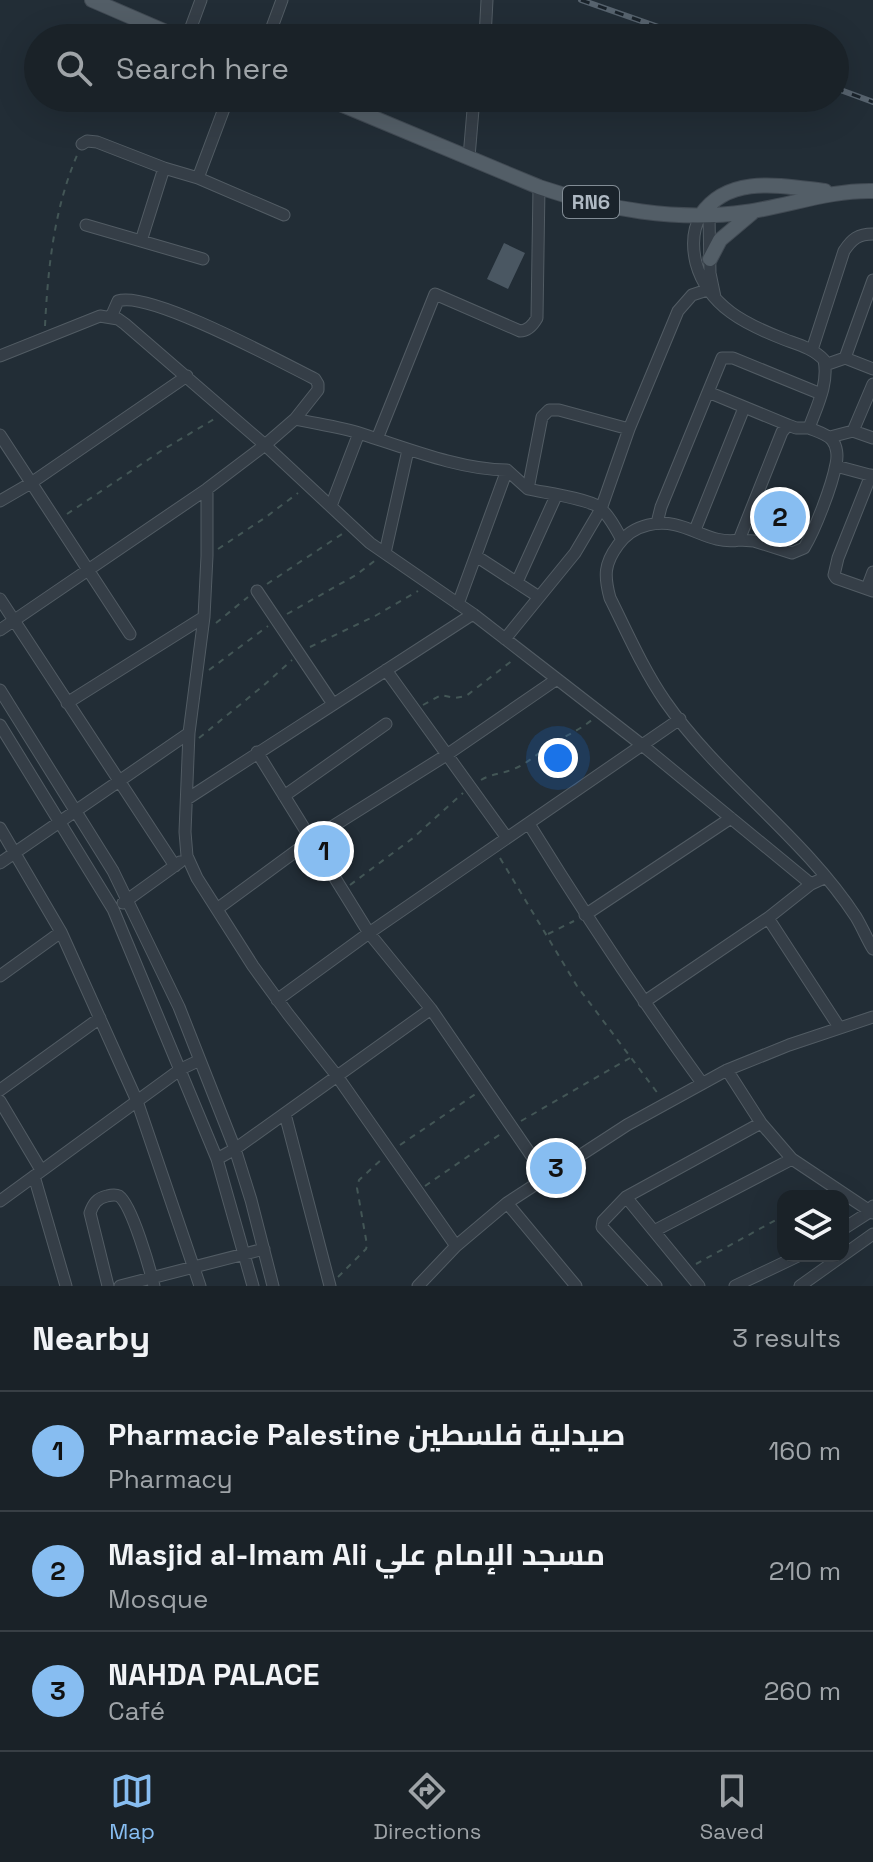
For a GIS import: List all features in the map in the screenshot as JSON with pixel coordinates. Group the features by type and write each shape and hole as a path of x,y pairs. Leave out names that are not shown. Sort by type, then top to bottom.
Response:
{"main road":[{"path":"99,1 149,24"},
{"name":"RN6","path":"360,112 539,187 607,205 705,215 756,210 838,193 873,191"},
{"path":"705,215 715,198 728,191 752,186 838,193"},
{"path":"710,259 723,236 756,210"}],"street":[{"path":"192,24 201,0"},
{"path":"273,24 282,0"},
{"path":"486,24 487,0"},
{"path":"198,178 223,112"},
{"path":"469,157 473,112"},
{"path":"82,144 97,142 198,178 284,215"},
{"path":"141,241 164,168"},
{"path":"377,439 435,294 520,331 535,322 539,187"},
{"path":"705,215 711,294"},
{"path":"705,215 695,227 694,247 698,270 711,294 735,316 812,350 824,360 826,374 809,428"},
{"path":"86,225 203,259"},
{"path":"812,350 844,251 857,236 873,234"},
{"path":"845,358 873,280"},
{"path":"505,639 575,553 601,509 629,429 678,311 692,295 711,294"},
{"path":"0,630 207,489 295,419 318,390 315,379 229,336 138,301 118,301 111,317"},
{"path":"0,356 100,316 111,317 125,324 265,445 370,543 523,652 811,884"},
{"path":"657,523 720,362 726,357 821,394"},
{"path":"825,365 845,358 873,369"},
{"path":"0,501 187,376"},
{"path":"853,431 873,384"},
{"path":"708,392 796,428 809,428 830,437 837,455 836,466 816,524 804,548 792,553 754,541 725,541 669,522 633,530 611,555 605,574 610,598 664,700 726,773 826,877 856,917 873,949"},
{"path":"695,530 744,408"},
{"path":"528,489 542,417 549,410 629,429"},
{"path":"295,419 359,433 408,450 491,470 507,470 528,489 582,501 601,509 622,540"},
{"path":"739,540 778,440 788,425"},
{"path":"830,437 853,431 873,438"},
{"path":"331,506 359,433"},
{"path":"0,435 130,634"},
{"path":"385,553 408,450"},
{"path":"836,466 872,476 834,575 870,590 873,572"},
{"path":"458,604 507,470"},
{"path":"207,489 204,617 189,733 187,856 197,878 277,1000 337,1076 456,1246"},
{"path":"517,582 556,496"},
{"path":"476,556 539,597"},
{"path":"257,591 333,704"},
{"path":"0,599 175,866"},
{"path":"187,799 473,614"},
{"path":"67,703 204,617"},
{"path":"386,670 507,838"},
{"path":"217,909 311,840 448,754 557,679"},
{"path":"0,690 113,871 179,1007 235,1149 273,1286"},
{"path":"277,1000 680,719"},
{"path":"284,796 386,724"},
{"path":"0,725 113,909 217,1159 253,1286"},
{"path":"0,863 189,733"},
{"path":"257,752 369,933 431,1009 546,1177"},
{"path":"585,915 731,818"},
{"path":"529,824 585,915 702,1083"},
{"path":"0,828 61,932 137,1101 200,1286"},
{"path":"113,909 187,856"},
{"path":"644,1002 768,918 811,884 826,877"},
{"path":"768,918 839,1027"},
{"path":"0,976 61,932"},
{"path":"217,1159 431,1009"},
{"path":"418,1286 456,1246 507,1203 664,1103 727,1070 873,1017"},
{"path":"0,1090 100,1018"},
{"path":"0,1201 181,1069 200,1060"},
{"path":"727,1070 761,1123 792,1159 872,1210 849,1225"},
{"path":"0,1101 38,1173 66,1286"},
{"path":"285,1114 330,1286"},
{"path":"656,1286 602,1227 603,1221 626,1197 761,1123"},
{"path":"654,1231 792,1159"},
{"path":"108,1286 90,1213 93,1203 111,1194 120,1197 131,1213 153,1281"},
{"path":"626,1197 699,1286"},
{"path":"507,1203 576,1286"},
{"path":"800,1286 873,1234"},
{"path":"120,1286 153,1281 264,1249"},
{"path":"735,1286 785,1262"}],"path":[{"path":"44,339 47,283 56,223 68,178 82,144"},
{"path":"56,522 164,449 227,412"},
{"path":"207,556 308,485"},
{"path":"202,633 257,591 353,527"},
{"path":"196,681 277,620 356,575 385,553"},
{"path":"415,710 441,695 455,698 466,696 523,652"},
{"path":"493,848 577,986 664,1103"},
{"path":"547,935 585,915"},
{"path":"417,1191 511,1127 631,1057"},
{"path":"330,1286 366,1249 357,1188 359,1180 390,1152 485,1088"},
{"path":"685,1269 777,1219"}],"building":[{"path":"504,243 525,253 508,289 487,279"},
{"path":"781,491 784,496 788,493 804,516 798,520 802,527 783,541 755,532 762,504"}],"railway":[{"path":"581,0 650,24"},
{"path":"849,93 873,102"}],"place":[{"name":"Masjid al-Imam Ali مسجد الإمام علي","path":"780,517"},
{"name":"Pharmacie Palestine صيدلية فلسطين","path":"324,851"},
{"name":"NAHDA PALACE","path":"556,1168"}]}
